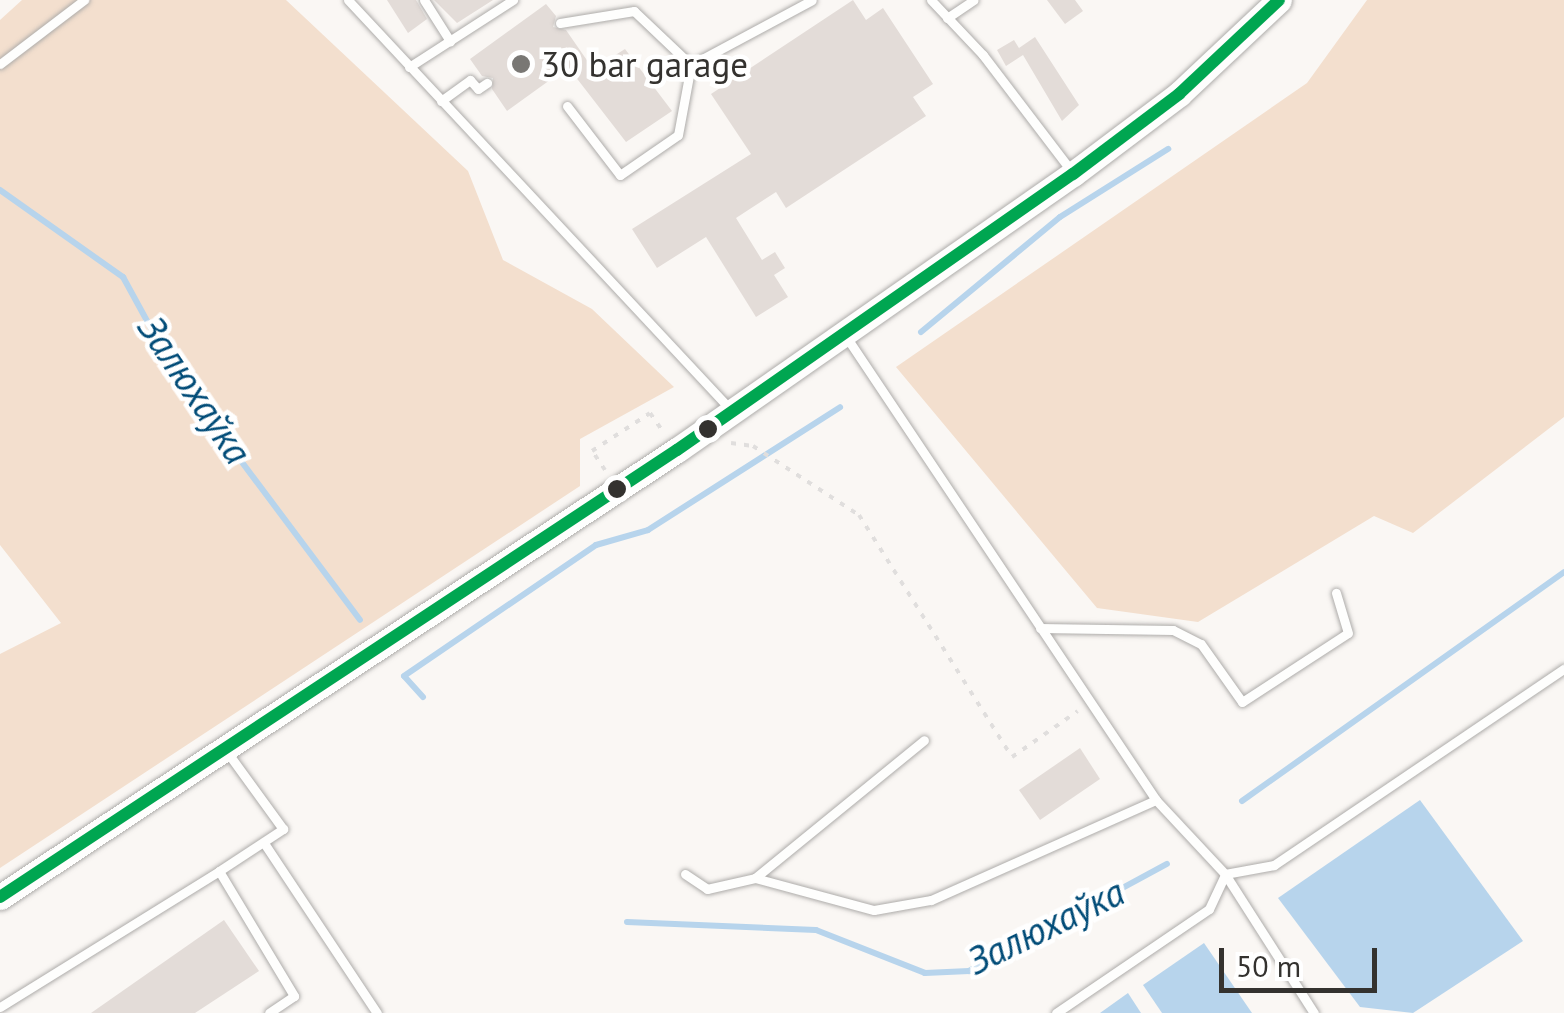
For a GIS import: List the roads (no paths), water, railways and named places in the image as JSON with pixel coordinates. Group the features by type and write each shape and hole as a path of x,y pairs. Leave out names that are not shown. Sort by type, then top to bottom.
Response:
{"street":[{"path":"0,897 678,450 843,331 1074,174 1178,94 1279,0"}],"lane":[{"path":"0,64 84,0"},
{"path":"348,0 732,412"},
{"path":"424,0 450,40"},
{"path":"691,64 812,0"},
{"path":"931,0 1074,174"},
{"path":"947,18 974,0"},
{"path":"409,66 510,1"},
{"path":"560,23 634,11 691,64"},
{"path":"566,106 620,175 678,135 691,64"},
{"path":"441,100 470,80 478,89 487,83"},
{"path":"843,331 1156,800 1225,874 1314,1013"},
{"path":"1040,628 1173,630 1201,644 1242,702 1348,632 1336,594"},
{"path":"1225,874 1274,866 1564,669"},
{"path":"755,878 924,740"},
{"path":"0,1007 283,829 226,750"},
{"path":"685,874 707,888 755,878 874,910 932,900 1156,800"},
{"path":"264,843 377,1013"},
{"path":"219,871 294,996 269,1013"},
{"path":"1056,1013 1209,909 1225,874"}],"water":[{"path":"1420,800 1523,941 1413,1013 1360,1007 1278,898"},
{"path":"1204,943 1252,1013 1162,1013 1143,985"},
{"path":"1128,993 1141,1013 1100,1013"}],"waterway":[{"path":"921,332 1060,217 1168,149"},
{"name":"Залюхаўка","path":"0,190 123,277 176,374 360,620"},
{"path":"423,697 404,676 596,545 648,530 840,407"},
{"name":"Залюхаўка","path":"1242,801 1564,572"},
{"name":"Залюхаўка","path":"627,922 816,930 925,973 969,971 1167,864"}],"place":[{"name":"30 bar garage","path":"521,64"}]}
